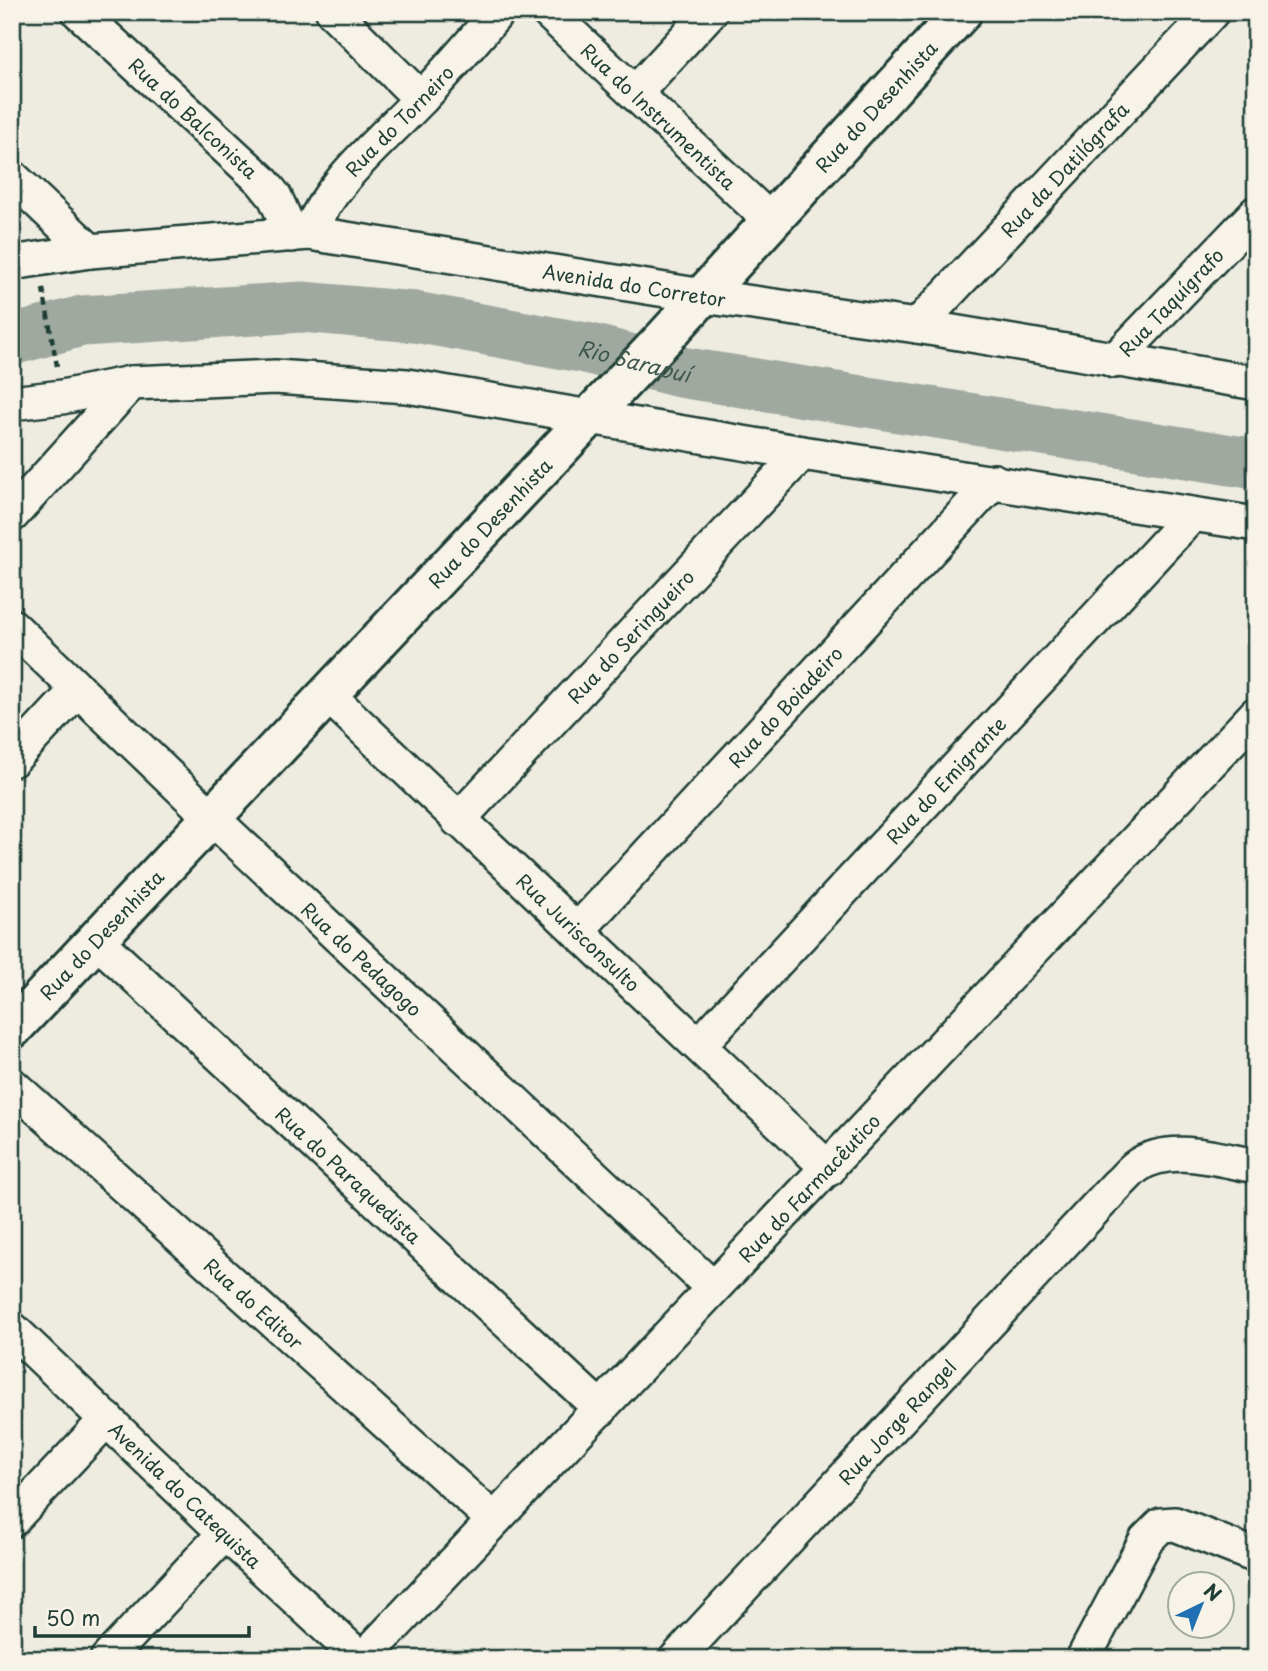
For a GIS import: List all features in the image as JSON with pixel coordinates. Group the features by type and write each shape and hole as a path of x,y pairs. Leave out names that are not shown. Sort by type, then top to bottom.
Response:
{"street":[{"name":"Rua do Balconista","path":"79,12 262,181 300,234"},
{"path":"333,12 421,99"},
{"name":"Rua do Torneiro","path":"300,234 317,215 334,189 421,99 498,12"},
{"name":"Rua do Instrumentista","path":"548,12 771,221"},
{"path":"635,93 710,12"},
{"name":"Rua do Desenhista","path":"12,1029 665,337 962,12"},
{"name":"Rua da Datilógrafa","path":"917,327 1212,12"},
{"path":"12,177 90,251"},
{"name":"Rua Taquígrafo","path":"1114,361 1256,213"},
{"name":"Avenida do Corretor","path":"12,263 90,251 300,234 917,327 1256,383"},
{"path":"12,403 62,397 131,383 275,377 407,386 802,453 1256,524"},
{"path":"12,515 131,383"},
{"name":"Rua do Seringueiro","path":"458,820 802,453"},
{"name":"Rua do Boiadeiro","path":"577,931 994,481"},
{"name":"Rua do Emigrante","path":"699,1045 1192,515"},
{"name":"Rua do Pedagogo","path":"12,626 212,818 713,1288"},
{"path":"12,760 78,689"},
{"name":"Rua Jurisconsulto","path":"328,695 829,1170"},
{"name":"Rua do Farmacêutico","path":"362,1659 713,1288 829,1170 1256,714"},
{"name":"Rua do Paraquedista","path":"96,940 601,1409"},
{"name":"Rua do Editor","path":"12,1085 494,1520"},
{"name":"Rua Jorge Rangel","path":"676,1659 1117,1185 1138,1166 1155,1158 1176,1154 1256,1166"},
{"name":"Avenida do Catequista","path":"12,1328 225,1533 362,1659"},
{"path":"12,1520 107,1419"},
{"path":"1083,1659 1146,1540 1161,1525 1174,1524 1256,1556"},
{"path":"107,1659 225,1533"}],"path":[{"path":"46,304 53,347"}],"waterway":[{"name":"Rio Sarapuí","path":"12,340 82,321 302,307 415,317 586,348 680,372 1256,464"}]}
